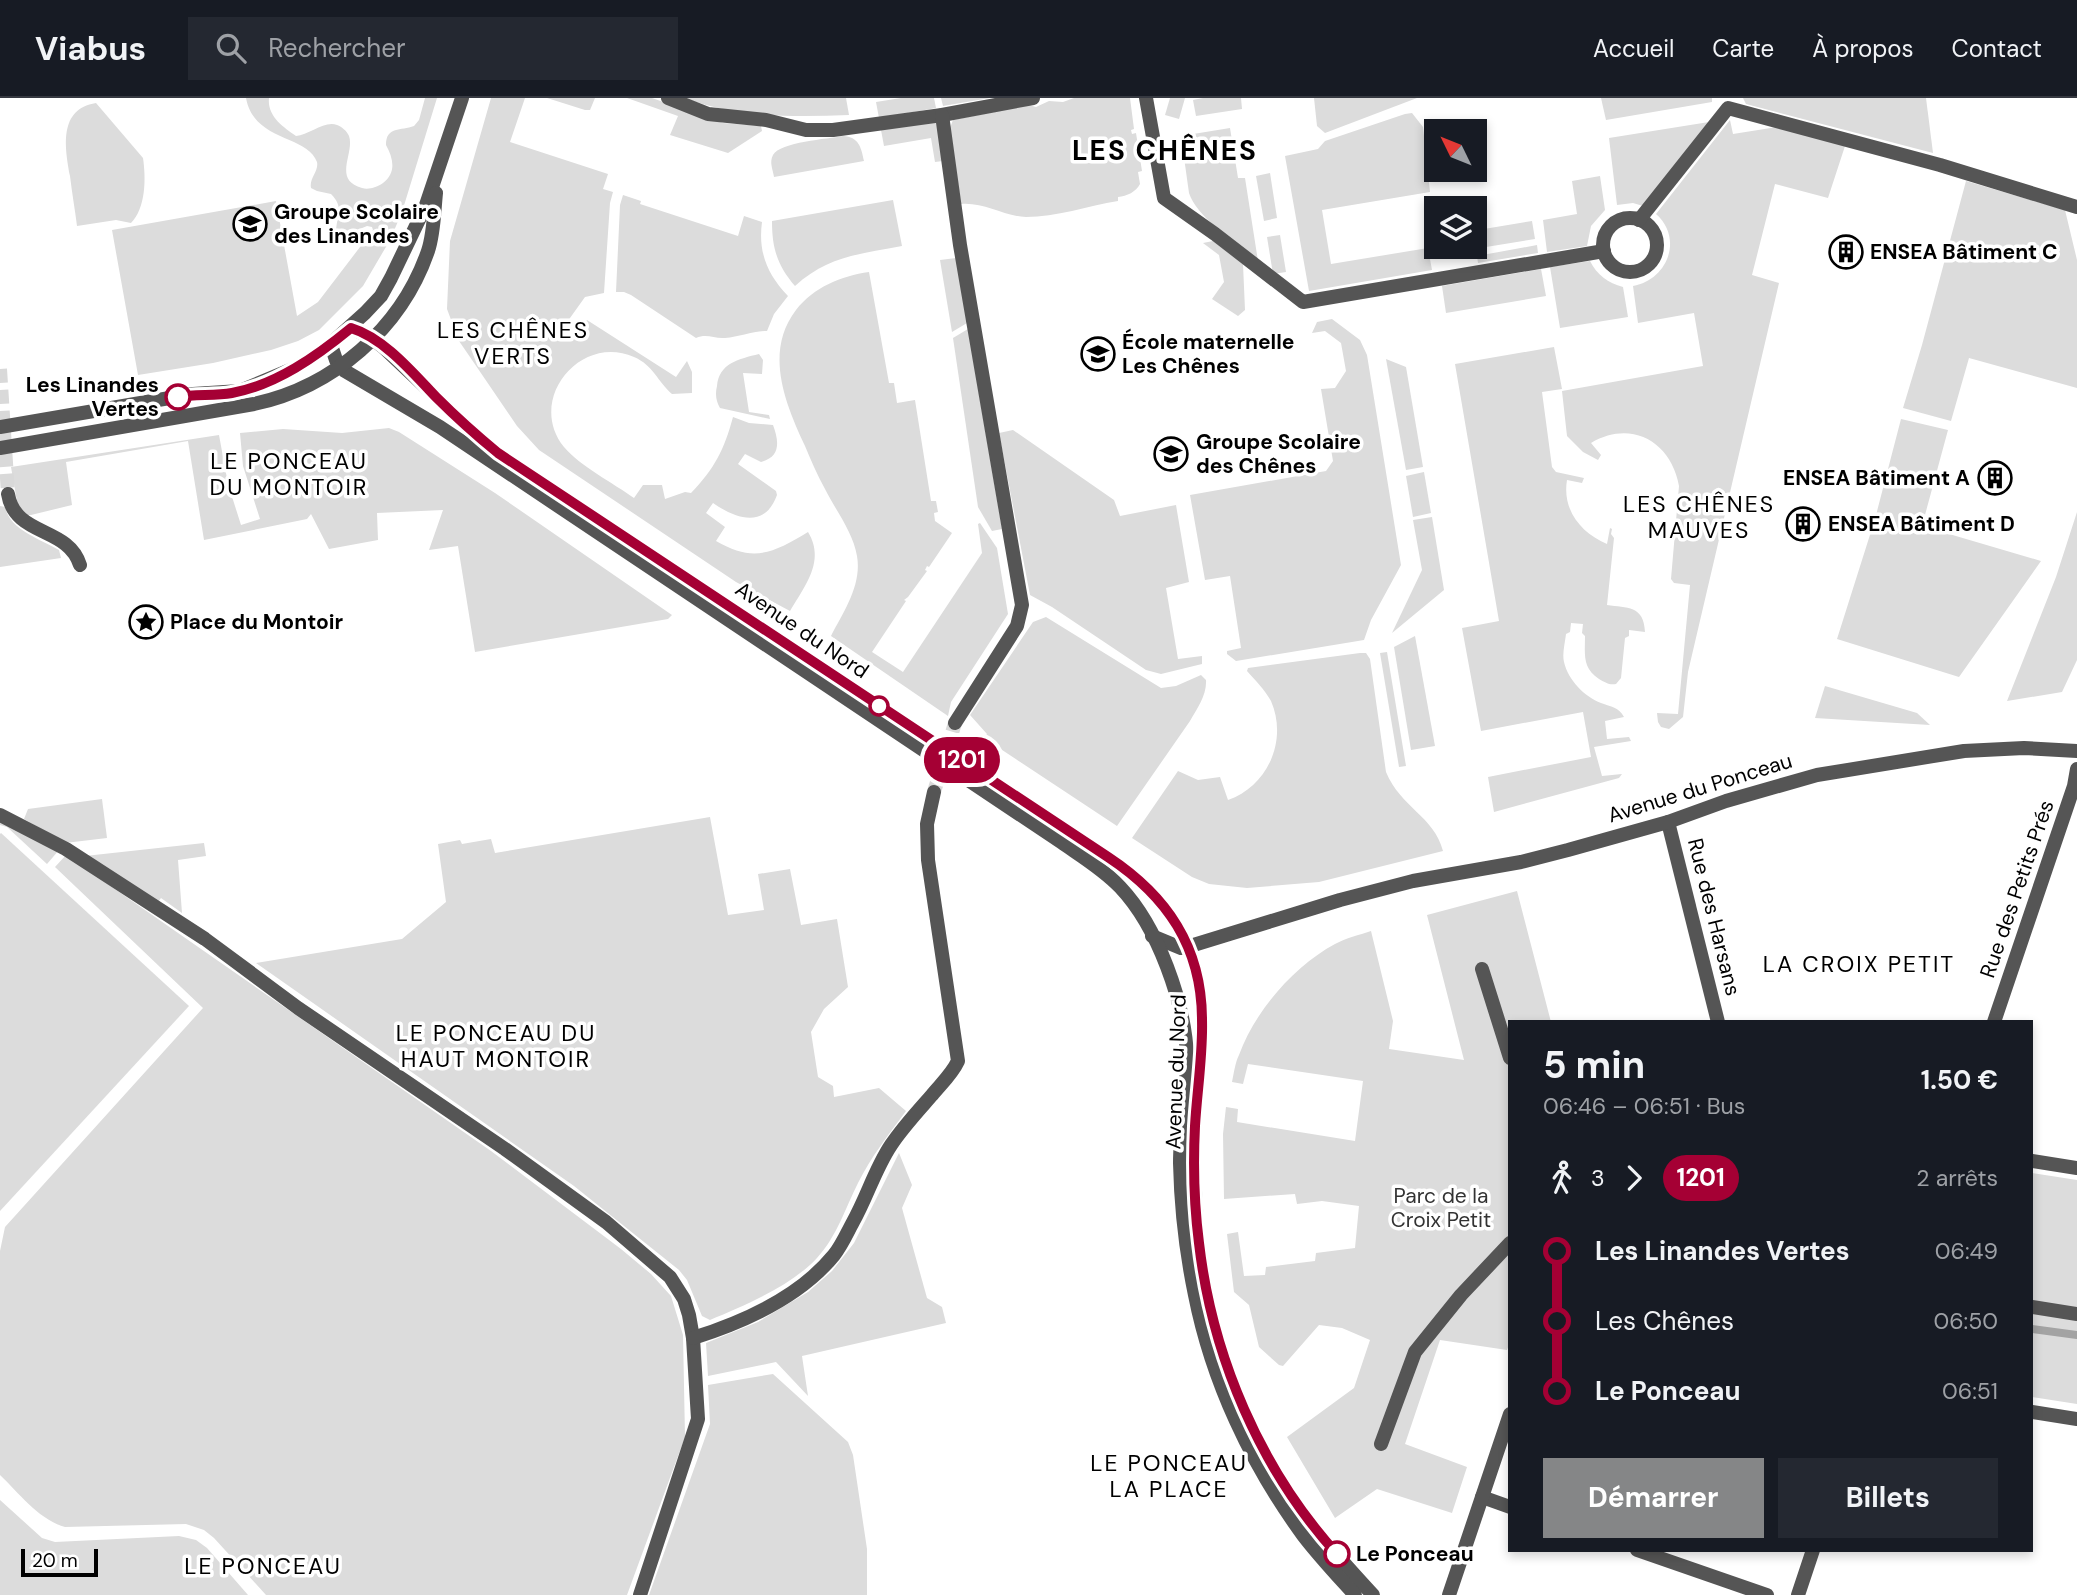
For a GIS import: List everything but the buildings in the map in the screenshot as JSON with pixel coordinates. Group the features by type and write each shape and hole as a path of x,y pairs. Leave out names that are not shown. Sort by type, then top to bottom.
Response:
{"street":[{"path":"0,426 193,394 240,391 295,368 331,345 351,328 386,286 410,241 438,174 462,98"},
{"path":"668,98 708,114 766,120 806,130 833,130 942,115 1033,98"},
{"path":"1146,98 1164,198 1303,302 1604,251"},
{"path":"1639,220 1728,108 1940,165 2077,207"},
{"path":"942,115 960,245 1022,605 1017,626 955,723"},
{"path":"0,448 268,401 304,387 340,366 373,339 395,314 428,251 438,174"},
{"path":"1625,219 1639,220 1649,227 1656,241 1654,257 1647,265 1632,272 1622,271 1612,265 1604,251 1605,236 1611,227 1625,219"},
{"name":"Avenue du Nord","path":"351,328 373,339 498,453 1135,875 1156,895 1187,947 1200,989 1202,1020 1195,1127 1197,1223 1207,1293 1215,1326 1238,1393 1265,1450 1312,1525 1373,1595"},
{"path":"331,345 340,366"},
{"name":"Avenue du Nord","path":"340,366 440,427 1092,863 1127,895 1152,936 1173,986 1183,1024 1186,1057 1181,1186 1191,1274 1209,1353 1231,1409 1277,1496 1307,1539 1355,1595"},
{"path":"8,494 12,509 19,519 70,546 80,565"},
{"name":"Avenue du Ponceau","path":"1187,947 1340,900 1421,879 1521,862 1668,822 1794,780 1842,770 1995,748 2077,751"},
{"name":"Rue des Petits Prés","path":"1995,1020 2074,786 2077,769"},
{"path":"693,1338 767,1308 823,1268 843,1241 892,1143 958,1061 928,860 927,824 934,792"},
{"path":"0,815 66,849 205,939 298,1008 505,1149 606,1222 670,1277 684,1299 693,1338 698,1419 640,1595"},
{"name":"Rue des Harsans","path":"1668,822 1718,1020"},
{"path":"1152,936 1181,948 1187,947"},
{"path":"1482,969 1508,1052"},
{"path":"2033,1161 2077,1168"},
{"path":"1381,1444 1415,1352 1461,1295 1508,1245"},
{"path":"2033,1307 2077,1314"},
{"path":"2033,1412 2077,1419"},
{"path":"1448,1595 1508,1420"},
{"path":"1482,1497 1508,1506"},
{"path":"1643,1552 1767,1595"},
{"path":"1798,1595 1812,1552"}],"green space":[{"path":"246,98 269,98 273,116 296,136 327,124 342,128 348,134 350,143 346,165 348,179 367,189 383,183 392,170 392,160 386,145 391,132 414,126 419,120 425,98 437,98 402,212 390,240 363,286 319,330 271,350 138,375 112,230 276,201 297,316 318,302 373,230 367,226 343,236 336,233 338,204 331,194 311,188 317,168 312,153 259,123"},
{"path":"491,98 525,98 510,142 608,174 603,189 613,192 604,293 585,297 565,325 578,333 587,320 676,377 687,361 692,372 692,393 672,394 646,364 634,357 614,352 595,354 578,363 564,375 555,392 551,410 554,429 564,447 588,468 634,498 643,485 662,485 665,499 685,492 691,493 699,484 718,458 733,417 749,423 773,425 777,448 772,456 761,462 745,454 738,464 776,491 772,506 758,517 749,518 731,513 713,503 706,513 725,527 716,541 741,552 763,553 774,550 808,532 815,553 814,563 807,583 790,611 736,582 539,450 517,426 459,341 447,309 450,241"},
{"path":"547,98 595,98 590,110 585,110"},
{"path":"627,98 652,98 723,123 761,126 762,131 728,153 670,135 678,116"},
{"path":"685,98 846,98 849,115 787,116 745,113"},
{"path":"901,98 934,98 936,108 879,118 876,102"},
{"path":"941,98 990,98 943,106"},
{"path":"1074,98 1130,98 1134,129 1131,130 1132,134 1136,133 1142,171 1138,172 1140,184 1136,189 1128,195 1118,197 1118,201 1037,217 1018,216 978,205 961,204 950,128 953,120"},
{"path":"1170,98 1185,98 1179,119 1165,115"},
{"path":"1241,98 1242,109 1196,116 1193,100"},
{"path":"1314,98 1417,98 1325,133 1317,126"},
{"path":"1601,98 1712,98 1712,102 1606,120"},
{"path":"1743,98 1926,98 1933,153 1746,104"},
{"path":"96,103 143,158 145,174 142,201 131,223 116,220 77,226 67,154 67,131 75,113"},
{"path":"1412,113 1423,127 1424,182 1429,182 1430,192 1322,210 1331,264 1424,249 1424,259 1430,259 1432,270 1309,291 1285,156 1318,149 1325,141"},
{"path":"936,120 943,161 935,162 931,138 884,146 881,130"},
{"path":"1730,120 1733,134 1777,127 1845,146 1828,198 1775,184 1752,275 1779,283 1688,672 1683,717 1669,729 1661,727 1657,713 1678,714 1690,585 1674,583 1671,579 1679,486 1675,471 1668,457 1658,447 1635,434 1606,436 1591,443 1601,455 1598,460 1583,452 1567,436 1562,391 1703,366 1694,313 1638,323 1633,286 1655,276 1668,257 1669,235 1656,214"},
{"path":"1709,122 1643,206 1633,203 1617,205 1609,138"},
{"path":"1230,128 1238,178 1245,178 1258,261 1209,221 1189,193 1181,136"},
{"path":"843,136 856,141 864,161 774,177 771,160 777,151 794,144"},
{"path":"1270,173 1277,218 1264,221 1256,176"},
{"path":"1600,176 1605,210 1591,226 1587,246 1547,252 1543,220 1577,214 1572,181"},
{"path":"1966,181 2065,210 2077,260 2077,388 1969,358 1951,421 1903,408"},
{"path":"623,195 641,201 640,204 738,236 744,216 762,222 761,243 769,271 788,296 774,314 767,331 725,338 696,338 631,295 616,292 620,205"},
{"path":"893,200 902,246 832,262 795,286 777,256 772,221"},
{"path":"1532,221 1535,239 1487,247 1487,228"},
{"path":"1280,235 1286,272 1273,274 1267,237"},
{"path":"1213,241 1243,264 1245,310 1238,316 1212,299 1224,282 1219,255 1203,243"},
{"path":"1537,245 1538,253 1478,263 1477,259 1487,259 1487,254"},
{"path":"956,258 967,323 952,332 940,260"},
{"path":"1590,261 1604,278 1623,287 1628,317 1560,328 1550,267"},
{"path":"1541,269 1546,296 1446,313 1442,286"},
{"path":"869,272 889,383 894,383 897,403 915,400 931,501 936,501 938,512 934,513 935,521 952,533 904,600 906,601 872,652 903,672 982,553 978,524 980,523 997,548 1008,614 951,702 948,716 831,636 854,587 857,556 848,530 819,478 798,430 781,378 781,343 786,326 796,310 811,295 829,284 848,276"},
{"path":"1332,319 1360,340 1367,355 1401,565 1371,620 1364,640 1236,661 1227,654 1227,651 1241,648 1230,576 1205,580 1190,495 1326,471 1333,461 1321,389 1335,388 1346,371 1341,343 1325,331 1312,333 1317,322"},
{"path":"968,329 1002,529 992,531 978,507 953,338"},
{"path":"1554,347 1562,389 1542,392 1552,467 1556,472 1584,478 1582,483 1567,480 1567,501 1575,519 1589,534 1607,544 1610,528 1612,529 1614,538 1607,605 1638,612 1645,632 1629,630 1629,636 1625,638 1621,678 1616,684 1604,682 1594,675 1587,665 1583,624 1571,623 1570,632 1566,634 1564,662 1569,675 1583,692 1617,709 1624,717 1605,721 1607,739 1629,737 1631,741 1594,747 1602,776 1622,774 1619,778 1494,812 1488,777 1591,757 1583,712 1481,731 1462,628 1499,621 1455,364"},
{"path":"759,354 763,360 762,374 743,373 749,412 769,415 770,419 720,408 716,392 722,372 737,360"},
{"path":"1386,359 1406,367 1423,467 1406,470"},
{"path":"1901,419 1948,430 1922,526 2041,561 1959,677 1837,639 1875,519"},
{"path":"389,428 495,493 672,615 668,619 475,652 458,546 429,550 443,510 377,513 378,540 329,549 311,514 307,519 204,540 188,441 66,462 72,505 31,515 25,515 18,507 11,467 219,435 228,484 241,525 260,519 243,466 240,433 283,429 342,433"},
{"path":"1013,430 1114,500 1120,516 1176,505 1189,582 1166,588 1178,659 1202,656 1202,664 1161,674 1146,670 1030,595 999,433"},
{"path":"1424,472 1431,513 1413,517 1406,476"},
{"path":"0,506 5,507 19,528 59,550 61,558 0,567"},
{"path":"2077,512 2077,660 2062,692 2007,701 2056,577"},
{"path":"1432,517 1444,590 1392,633 1422,570 1413,520"},
{"path":"1046,617 1161,688 1176,686 1201,675 1206,680 1203,696 1190,721 1117,826 987,740 987,734 970,715 1033,622"},
{"path":"1415,636 1435,746 1411,750 1394,647"},
{"path":"1387,652 1406,766 1399,767 1380,653"},
{"path":"1366,653 1370,659 1386,772 1400,795 1432,829 1443,851 1319,882 1247,888 1209,884 1192,877 1132,838 1178,771 1198,780 1220,777 1228,800 1254,784 1264,773 1275,746 1276,716 1271,701 1247,671 1248,668"},
{"path":"1825,686 1917,713 1930,725 1815,718"},
{"path":"102,799 107,838 65,843 24,819 28,809"},
{"path":"710,817 728,915 764,910 758,874 790,869 801,925 837,919 848,987 824,1009 811,1032 818,1077 833,1086 834,1097 879,1088 906,1111 869,1164 835,1231 817,1258 781,1286 710,1320 702,1316 687,1280 679,1270 574,1186 256,963 402,939 446,902 438,844 460,840 462,844 491,839 495,853"},
{"path":"0,820 59,850 47,864 7,827 0,825"},
{"path":"0,834 189,1006 0,1211"},
{"path":"204,843 206,856 178,860 182,913 161,898 158,902 85,856"},
{"path":"66,855 491,1151 621,1249 651,1274 671,1296 683,1335 685,1437 627,1595 266,1595 204,1530 186,1524 65,1527 38,1512 0,1475 0,1251 5,1227 203,1008 55,867"},
{"name":"Parc de la Croix Petit","path":"1517,891 1550,1020 1508,1020 1508,1347 1507,1350 1440,1340 1405,1444 1467,1467 1452,1513 1377,1489 1335,1518 1287,1437 1354,1388 1370,1340 1342,1328 1319,1325 1283,1366 1279,1365 1259,1347 1249,1305 1234,1292 1227,1234 1238,1232 1244,1276 1265,1275 1266,1267 1315,1261 1316,1253 1355,1248 1359,1206 1322,1201 1297,1204 1295,1194 1224,1199 1223,1134 1226,1107 1238,1109 1237,1122 1355,1141 1363,1081 1248,1064 1243,1084 1232,1082 1236,1061 1246,1038 1278,991 1320,953 1348,938 1371,931 1393,1021 1389,1049 1464,1060 1427,915"},
{"path":"899,1153 912,1185 902,1208 927,1298 942,1307 946,1323 802,1356 808,1396 776,1362 708,1376 706,1343 758,1322 808,1292 832,1271 854,1243"},
{"path":"2033,1173 2077,1180 2077,1404 2033,1397"},
{"path":"773,1374 848,1442 853,1455 867,1549 867,1595 649,1595 710,1424 708,1385"},
{"path":"0,1500 42,1538 55,1542 179,1536 196,1540 207,1548 248,1595 0,1595"}],"waterway":[{"path":"2033,1329 2077,1335"}],"tunnel":[{"path":"0,369 8,494"},
{"path":"934,792 955,723"}],"bus line":[{"name":"1201","path":"178,397 231,393 253,387 306,362 351,328 361,332 387,351 498,453 1108,857 1146,885 1177,926 1198,976 1200,989 1202,1020 1194,1150 1195,1199 1199,1244 1211,1314 1242,1403 1265,1450 1312,1525 1337,1554"}],"place":[{"name":"Groupe Scolaire des Linandes","path":"250,224"},
{"name":"ENSEA Bâtiment C","path":"1846,252"},
{"name":"École maternelle Les Chênes","path":"1098,354"},
{"name":"Les Linandes Vertes","path":"178,397"},
{"name":"Groupe Scolaire des Chênes","path":"1171,454"},
{"name":"ENSEA Bâtiment A","path":"1995,478"},
{"name":"ENSEA Bâtiment D","path":"1803,524"},
{"name":"Place du Montoir","path":"146,622"},
{"name":"Le Ponceau","path":"1337,1554"}],"district":[{"name":"LES CHÊNES","path":"1165,150"},
{"name":"LES CHÊNES VERTS","path":"513,343"},
{"name":"LE PONCEAU DU MONTOIR","path":"289,474"},
{"name":"LES CHÊNES MAUVES","path":"1699,517"},
{"name":"LA CROIX PETIT","path":"1859,964"},
{"name":"LE PONCEAU DU HAUT MONTOIR","path":"496,1046"},
{"name":"LE PONCEAU LA PLACE","path":"1169,1476"},
{"name":"LE PONCEAU","path":"263,1566"}]}
